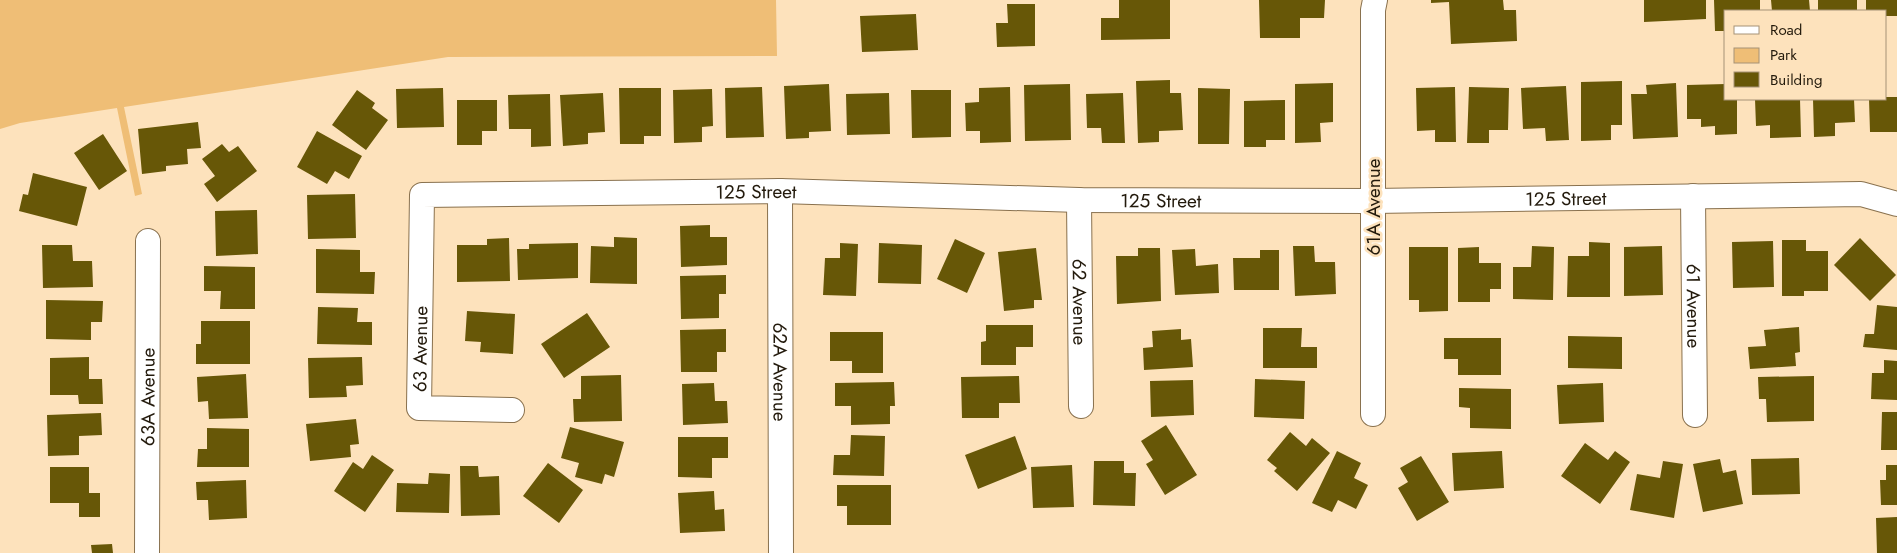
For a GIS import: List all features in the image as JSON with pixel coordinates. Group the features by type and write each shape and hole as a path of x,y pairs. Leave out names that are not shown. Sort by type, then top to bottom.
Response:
{"street":[{"name":"61A Avenue","path":"1373,414 1373,10 1375,0"},
{"name":"125 Street","path":"422,195 780,190 1079,200 1373,201 1861,194 1897,204"},
{"name":"62A Avenue","path":"780,190 781,553"},
{"name":"63 Avenue","path":"422,195 419,408 512,410"},
{"name":"61 Avenue","path":"1693,196 1695,415"},
{"name":"62 Avenue","path":"1079,200 1081,406"},
{"name":"63A Avenue","path":"147,553 148,242"}],"green space":[{"path":"0,0 776,0 777,56 448,57 124,107 142,194 135,196 117,108 20,123 0,129"}],"building":[{"path":"1119,0 1170,0 1170,39 1101,40 1101,18 1119,18"},
{"path":"1259,0 1325,0 1324,18 1300,18 1300,38 1260,38"},
{"path":"1431,0 1503,0 1504,10 1516,10 1517,41 1451,44 1449,2 1431,3"},
{"path":"1644,0 1706,0 1706,19 1644,22"},
{"path":"1714,0 1760,0 1760,10 1724,10 1724,31 1715,31"},
{"path":"1771,0 1809,0 1810,10 1772,10"},
{"path":"1818,0 1857,0 1857,10 1818,10"},
{"path":"1866,0 1897,0 1897,16 1887,16 1887,10 1866,10"},
{"path":"1007,4 1035,4 1035,46 997,47 996,23 1008,23"},
{"path":"916,14 918,50 862,52 860,16"},
{"path":"1170,80 1170,93 1181,93 1183,130 1159,131 1159,142 1138,143 1136,81"},
{"path":"1622,81 1622,125 1611,125 1611,140 1581,141 1581,82"},
{"path":"1333,83 1333,122 1320,123 1321,142 1295,143 1295,84"},
{"path":"1676,83 1678,137 1633,139 1631,94 1647,94 1646,85"},
{"path":"829,84 831,131 809,132 809,138 786,139 784,86"},
{"path":"1070,84 1071,140 1025,141 1024,85"},
{"path":"1724,84 1724,100 1737,100 1737,134 1715,135 1715,126 1701,127 1701,119 1687,119 1687,85"},
{"path":"1566,86 1569,140 1546,141 1545,128 1523,129 1521,88"},
{"path":"762,87 764,137 726,138 725,88"},
{"path":"1010,87 1011,142 980,143 980,131 966,131 965,103 979,102 979,88"},
{"path":"1455,87 1456,142 1435,142 1435,130 1417,131 1416,88"},
{"path":"1469,87 1509,88 1508,130 1489,130 1489,143 1467,143"},
{"path":"443,88 444,127 397,128 396,89"},
{"path":"619,88 661,88 661,136 644,136 644,144 620,144"},
{"path":"1198,88 1230,89 1229,144 1198,144"},
{"path":"712,89 713,126 702,127 702,142 674,143 673,90"},
{"path":"357,90 375,103 372,108 388,120 366,150 332,125"},
{"path":"911,90 951,90 951,137 912,138"},
{"path":"603,93 605,132 588,133 588,144 563,146 560,95"},
{"path":"889,93 890,134 847,135 846,94"},
{"path":"1123,93 1125,143 1102,143 1101,128 1087,128 1086,94"},
{"path":"550,94 551,146 531,147 531,129 509,129 508,95"},
{"path":"1887,97 1897,97 1897,132 1870,132 1869,100 1887,100"},
{"path":"457,100 497,100 497,131 482,131 482,145 457,145"},
{"path":"1285,100 1285,140 1266,140 1266,147 1244,147 1244,101"},
{"path":"1755,100 1800,100 1801,137 1770,138 1770,125 1756,126"},
{"path":"1813,100 1854,100 1855,122 1835,123 1835,136 1814,137"},
{"path":"198,122 201,148 187,149 188,164 166,166 166,171 142,174 138,129"},
{"path":"317,131 362,156 349,179 335,171 327,184 297,167"},
{"path":"103,134 127,171 99,190 74,153"},
{"path":"222,144 229,152 238,146 257,171 217,202 204,184 215,176 202,159"},
{"path":"33,173 87,187 77,226 19,211 23,194 28,195"},
{"path":"355,194 356,238 308,239 307,195"},
{"path":"257,210 258,254 216,256 215,211"},
{"path":"710,225 710,237 727,237 727,265 681,267 680,226"},
{"path":"614,237 637,238 637,284 590,283 591,246 614,247"},
{"path":"509,238 510,281 457,282 457,245 487,245 487,239"},
{"path":"1860,238 1896,275 1870,301 1834,265"},
{"path":"955,239 985,253 967,293 937,279"},
{"path":"1782,240 1806,240 1806,251 1828,251 1828,291 1804,291 1804,296 1782,296"},
{"path":"1773,241 1774,287 1733,288 1732,242"},
{"path":"1589,242 1610,243 1610,297 1567,297 1568,256 1589,256"},
{"path":"578,243 578,278 518,280 517,249 529,249 529,244"},
{"path":"840,243 858,244 856,296 823,295 825,258 840,258"},
{"path":"879,243 922,245 921,284 878,283"},
{"path":"42,245 72,245 73,261 92,261 93,287 43,288"},
{"path":"1293,246 1314,246 1315,262 1335,262 1336,294 1295,296"},
{"path":"1532,246 1554,247 1553,300 1513,299 1513,267 1531,267"},
{"path":"1662,246 1663,295 1624,296 1624,247"},
{"path":"1409,247 1448,247 1448,311 1419,312 1419,300 1409,300"},
{"path":"1479,247 1479,263 1501,263 1501,289 1490,289 1490,302 1458,302 1458,248"},
{"path":"1036,248 1042,300 1034,300 1034,308 1004,311 998,252"},
{"path":"1138,248 1160,248 1161,301 1117,304 1116,256 1138,256"},
{"path":"316,249 360,250 360,272 375,272 374,294 316,293"},
{"path":"1195,249 1196,266 1218,264 1219,293 1175,295 1172,250"},
{"path":"1260,250 1279,250 1279,290 1234,290 1233,258 1260,258"},
{"path":"204,266 255,267 255,309 220,309 221,291 204,291"},
{"path":"726,275 726,294 719,294 719,318 681,319 680,276"},
{"path":"46,300 103,301 102,322 91,322 91,340 46,339"},
{"path":"1877,305 1897,307 1897,350 1863,347 1865,334 1874,334"},
{"path":"318,307 358,308 357,322 372,322 372,345 317,344"},
{"path":"467,311 515,314 513,354 480,352 481,342 465,341"},
{"path":"587,313 610,347 564,378 541,344"},
{"path":"201,321 250,321 250,364 196,364 196,344 201,344"},
{"path":"986,325 1033,325 1033,347 1016,347 1016,365 981,365 981,342 986,341"},
{"path":"1799,327 1800,352 1795,353 1796,366 1750,369 1748,347 1766,346 1764,330"},
{"path":"1263,328 1302,328 1301,347 1317,347 1317,368 1263,368"},
{"path":"726,329 726,352 717,352 717,372 681,372 680,330"},
{"path":"1181,329 1181,340 1191,339 1193,367 1144,370 1143,348 1153,347 1152,331"},
{"path":"830,332 883,332 883,373 852,373 852,361 830,361"},
{"path":"1568,336 1622,337 1622,369 1568,368"},
{"path":"1444,338 1501,338 1501,375 1458,375 1458,359 1444,359"},
{"path":"89,357 89,379 102,379 103,404 79,404 78,395 50,395 50,358"},
{"path":"362,357 363,385 346,386 347,397 309,398 308,358"},
{"path":"1884,360 1897,361 1897,400 1871,399 1872,373 1884,373"},
{"path":"246,374 248,418 209,419 208,401 198,402 197,377"},
{"path":"621,375 622,421 574,422 573,399 581,399 581,376"},
{"path":"1019,376 1020,403 999,403 999,418 962,418 961,377"},
{"path":"1814,376 1814,421 1767,422 1766,399 1759,399 1758,377"},
{"path":"1255,379 1305,381 1304,419 1254,417"},
{"path":"1193,380 1194,415 1151,417 1150,381"},
{"path":"894,382 895,406 890,406 890,424 851,425 851,406 835,406 835,383"},
{"path":"714,383 715,401 727,401 728,423 683,425 682,384"},
{"path":"1603,383 1604,422 1559,424 1557,385"},
{"path":"1459,388 1511,389 1511,429 1470,428 1470,408 1459,407"},
{"path":"1882,412 1897,412 1897,450 1881,450"},
{"path":"101,413 102,435 79,436 79,455 48,456 47,415"},
{"path":"356,419 359,444 350,445 351,457 310,461 306,424"},
{"path":"1166,425 1197,475 1165,495 1146,464 1153,460 1141,441"},
{"path":"570,427 624,442 614,477 605,474 602,484 575,477 579,463 561,458"},
{"path":"207,428 249,429 249,467 197,467 198,449 207,449"},
{"path":"1290,432 1306,446 1312,438 1330,453 1297,491 1274,471 1277,468 1267,460"},
{"path":"851,435 885,436 884,476 833,475 834,455 850,455"},
{"path":"1015,436 1027,469 978,489 965,455"},
{"path":"678,437 728,437 728,458 712,458 712,478 678,477"},
{"path":"1585,443 1608,460 1615,451 1630,462 1600,504 1561,476"},
{"path":"1337,451 1361,463 1354,478 1368,485 1356,509 1338,500 1332,512 1312,503"},
{"path":"1502,451 1504,488 1454,491 1452,453"},
{"path":"372,455 394,470 365,512 334,491 353,462 363,469"},
{"path":"1421,456 1449,502 1417,521 1398,488 1408,482 1400,468"},
{"path":"1799,458 1800,494 1752,495 1751,459"},
{"path":"1720,459 1723,473 1736,470 1743,504 1703,512 1693,464"},
{"path":"1094,461 1124,461 1124,473 1136,473 1135,506 1093,505"},
{"path":"1663,461 1683,464 1674,518 1630,510 1637,474 1660,478"},
{"path":"548,463 583,490 559,523 523,496"},
{"path":"1072,465 1074,507 1033,508 1031,467"},
{"path":"1886,465 1897,465 1897,505 1881,505 1880,480 1886,480"},
{"path":"460,466 478,466 479,477 499,476 500,515 461,516"},
{"path":"50,467 89,467 89,493 100,493 100,517 79,517 79,503 50,503"},
{"path":"429,473 450,474 449,513 396,512 397,483 428,484"},
{"path":"246,480 247,518 209,520 208,500 197,500 196,482"},
{"path":"837,485 891,485 891,525 847,525 847,506 837,506"},
{"path":"714,491 715,510 724,509 725,531 680,533 678,493"},
{"path":"1897,517 1897,553 1877,553 1876,518"},
{"path":"112,544 113,553 92,553 91,545"}]}
